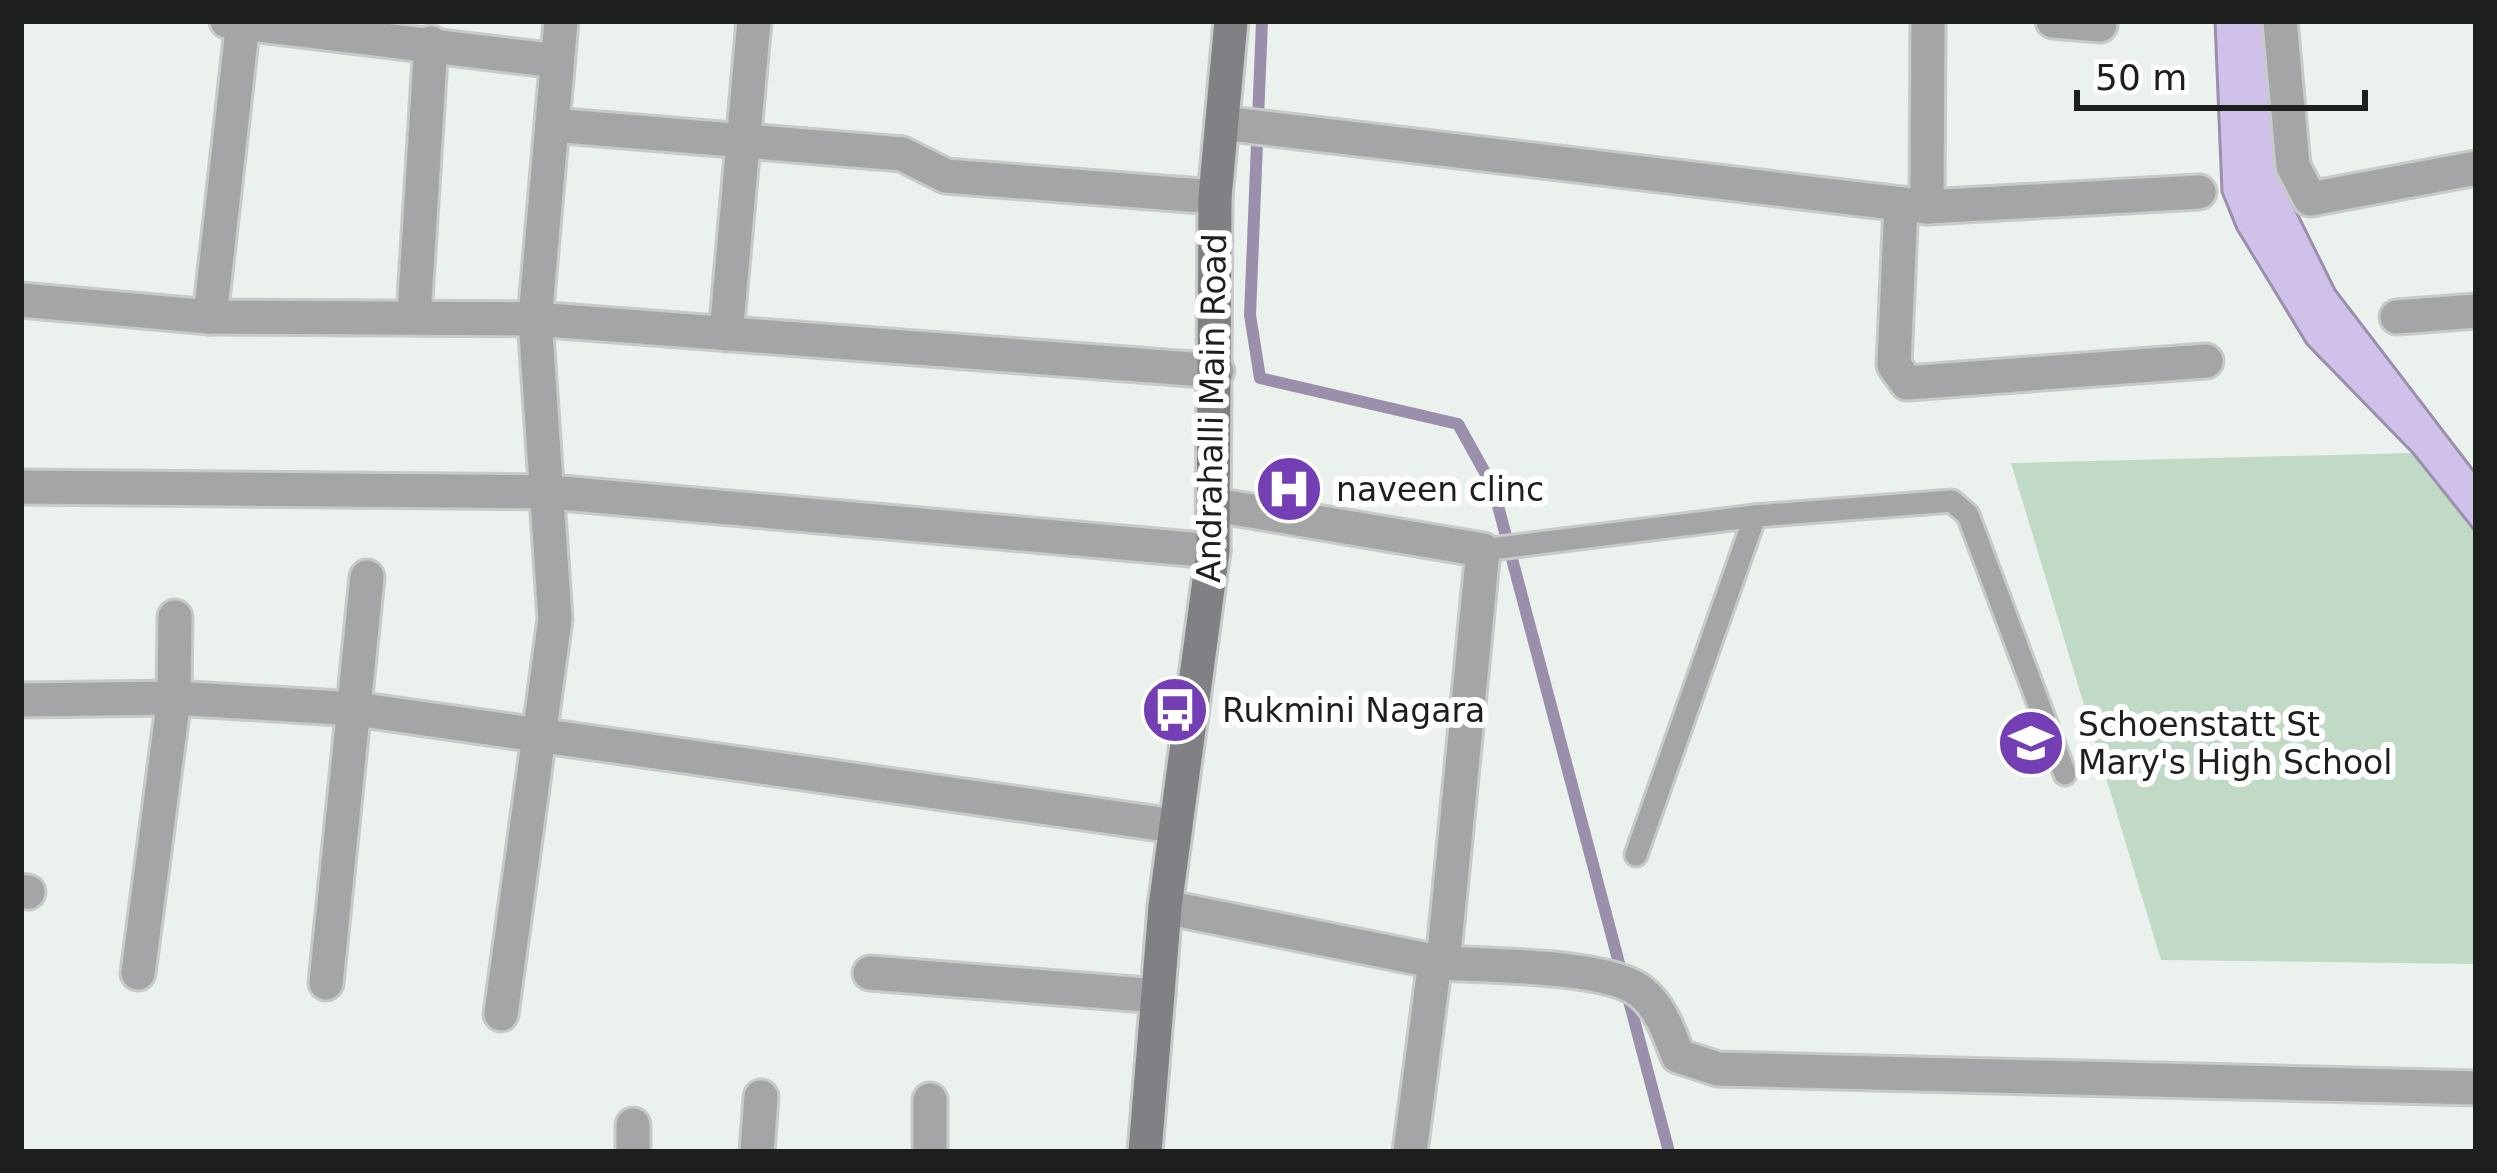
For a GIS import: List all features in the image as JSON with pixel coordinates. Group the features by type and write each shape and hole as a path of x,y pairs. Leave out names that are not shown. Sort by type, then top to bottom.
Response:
{"main road":[{"name":"Andrahalli Main Road","path":"1145,1152 1174,826 1213,551 1215,197 1231,21"}],"street":[{"path":"501,1013 555,619 535,320 561,21"},
{"path":"726,334 754,21"},
{"path":"1928,21 1914,206 1894,365 1907,383 2206,361"},
{"path":"2053,21 2100,25"},
{"path":"2280,21 2293,166 2310,199 2476,168"},
{"path":"210,317 238,22 412,36 557,61"},
{"path":"412,36 414,315"},
{"path":"1222,123 1914,206 2199,192"},
{"path":"552,124 902,154 946,176 1215,197"},
{"path":"21,300 210,317 414,315 535,320 1217,371"},
{"path":"2397,317 2476,311"},
{"path":"21,487 550,492 1213,551"},
{"path":"1215,505 1483,550 1439,962 1410,1152"},
{"path":"326,983 367,577"},
{"path":"138,973 174,698 175,617"},
{"path":"21,700 174,698 356,709 1174,826"},
{"path":"1165,907 1439,962 1574,972 1638,988 1664,1018 1678,1056 1718,1069 2476,1088"},
{"path":"870,973 1158,996"},
{"path":"757,1152 761,1097"},
{"path":"930,1100 930,1152"}],"lane":[{"path":"1483,550 1755,516 1952,501 1968,515 2065,774"},
{"path":"1636,855 1755,516"}],"green space":[{"path":"2413,453 2476,532 2476,964 2161,960 2011,463"}],"shaded area":[{"path":"2215,21 2270,21 2276,131 2288,195 2335,290 2476,474 2476,532 2413,453 2307,344 2237,229 2222,192"}],"waterway":[{"path":"1262,21 1250,315 1260,378 1458,424 1493,487 1669,1152"}],"place":[{"name":"naveen clinc","path":"1289,489"},
{"name":"Rukmini Nagara","path":"1175,710"},
{"name":"Schoenstatt St Mary's High School","path":"2031,743"}]}
